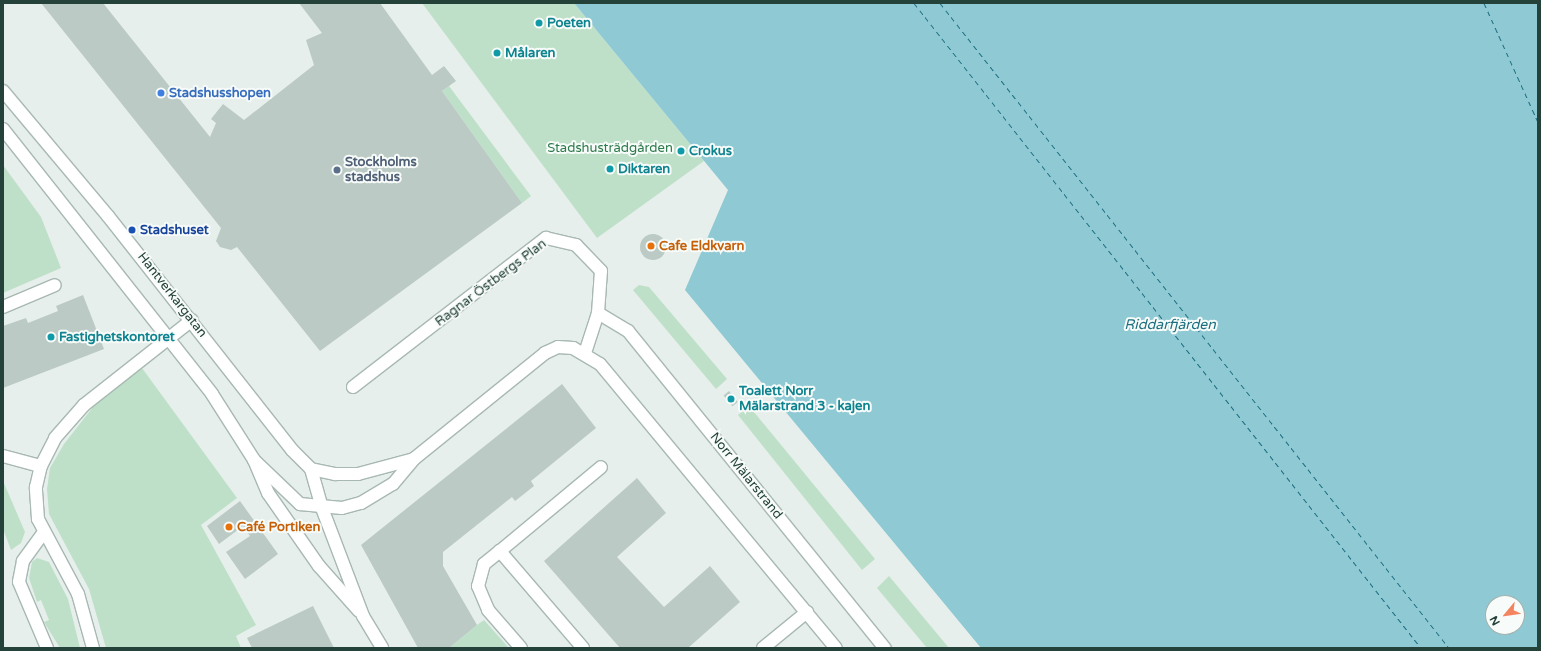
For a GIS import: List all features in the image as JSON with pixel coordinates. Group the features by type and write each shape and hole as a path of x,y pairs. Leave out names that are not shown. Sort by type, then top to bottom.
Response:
{"street":[{"name":"Hantverkargatan","path":"3,91 192,320 292,450 311,469 322,508 363,616"},
{"name":"Hantverkargatan","path":"3,129 170,336 212,394 254,460 268,493 306,547 363,616 382,648"},
{"name":"Ragnar Östbergs Plan","path":"353,387 546,238 576,245 601,271 598,313 585,353"},
{"path":"3,307 55,285"},
{"name":"Norr Mälarstrand","path":"598,313 628,331 885,648"},
{"path":"93,648 78,594 38,519 36,487 41,466 55,438 84,405 192,320"},
{"path":"322,508 342,508 361,503 393,484 415,458 545,353 558,347 573,348 585,353 600,364 836,648"},
{"path":"3,456 41,466"},
{"path":"311,469 335,474 358,474 415,458"},
{"name":"Hantverkargatan","path":"254,460 300,504 322,508"},
{"path":"521,648 488,610 478,586 484,564 601,467"},
{"path":"44,532 23,561 19,582 47,648"},
{"path":"500,551 583,648"},
{"path":"763,648 807,612"}],"green space":[{"name":"Stadshusträdgården","path":"422,3 574,3 704,161 597,238"},
{"path":"449,86 531,196 522,203 442,91"},
{"path":"3,165 41,217 61,268 3,293"},
{"path":"639,285 649,287 727,379 716,389 633,290"},
{"path":"142,368 237,498 201,525 256,625 236,636 241,648 106,648 89,589 49,514 47,489 50,468 64,444 93,407"},
{"path":"749,406 875,559 862,570 738,415"},
{"path":"3,481 25,532 21,543 11,550 3,529"},
{"path":"37,558 49,562 68,599 80,648 60,648 44,622 49,620 41,600 37,602 29,578 32,562"},
{"path":"889,576 949,648 927,648 877,588"},
{"path":"484,620 509,648 449,648 477,625"}],"water":[{"name":"Riddarfjärden","path":"574,3 1538,3 1538,648 981,648 685,290 728,190"}],"building":[{"name":"Stockholms stadshus","path":"41,3 103,3 210,137 216,123 211,119 223,104 244,120 314,65 306,40 322,33 299,3 380,3 432,75 444,66 456,81 442,91 522,203 320,351 237,247 231,250 220,247 216,241 221,228"},
{"path":"653,234 662,238 666,247 662,256 653,260 644,256 640,247 644,238"},
{"name":"Fastighetskontoret","path":"83,295 104,349 3,388 3,326 26,318 28,323 58,311 56,306"},
{"path":"562,384 596,428 531,481 534,486 515,501 512,497 443,552 443,566 477,625 449,648 418,648 361,545"},
{"name":"Toalett Norr Mälarstrand 3 - kajen","path":"729,391 738,402 732,406 724,395"},
{"path":"637,478 666,513 617,557 664,607 710,566 740,602 688,648 620,648 544,561"},
{"path":"240,501 278,554 245,579 226,552 250,536 243,526 219,544 207,526"},
{"path":"313,606 334,648 252,648 247,638"}],"ferry route":[{"path":"914,3 1421,648"},
{"path":"940,3 1449,648"},
{"path":"1484,3 1538,122"}],"place":[{"name":"Poeten","path":"539,23"},
{"name":"Målaren","path":"497,53"},
{"name":"Stadshusshopen","path":"161,93"},
{"name":"Crokus","path":"681,151"},
{"name":"Diktaren","path":"610,169"},
{"name":"Stockholms stadshus","path":"337,170"},
{"name":"Stadshuset","path":"132,230"},
{"name":"Cafe Eldkvarn","path":"651,246"},
{"name":"Fastighetskontoret","path":"51,337"},
{"name":"Toalett Norr Mälarstrand 3 - kajen","path":"731,399"},
{"name":"Café Portiken","path":"229,527"}]}
